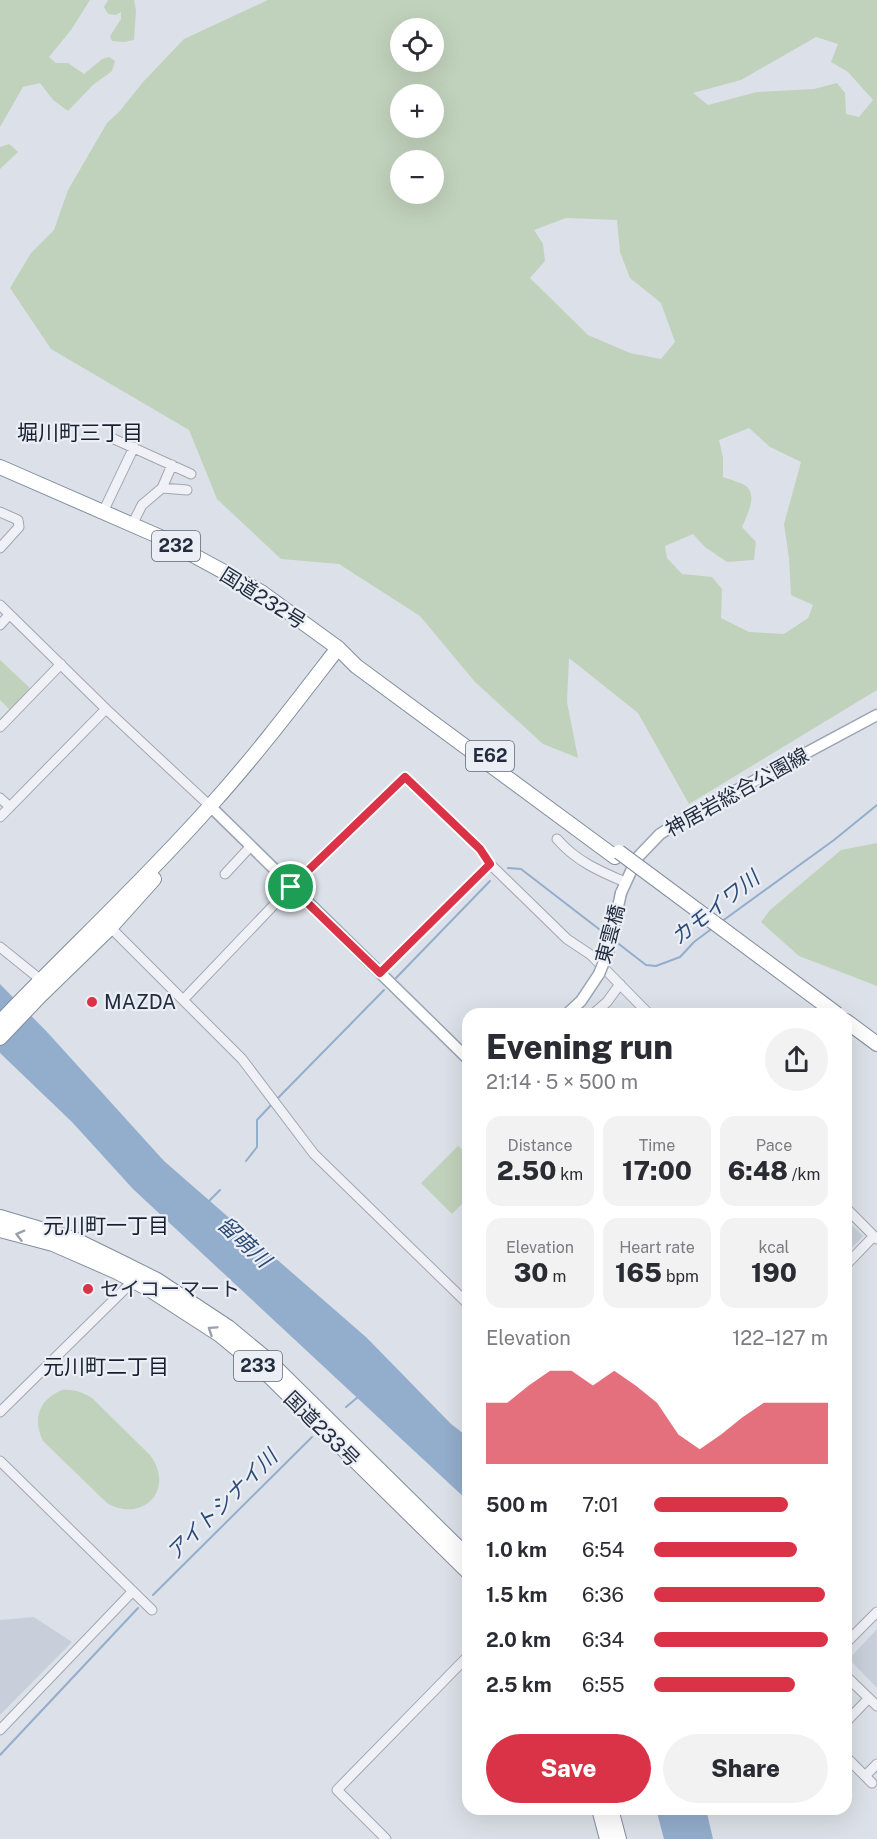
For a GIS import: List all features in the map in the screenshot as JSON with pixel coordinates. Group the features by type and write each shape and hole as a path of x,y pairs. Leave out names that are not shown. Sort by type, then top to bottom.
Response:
{"highway":[{"name":"国道232号","path":"0,467 158,536 261,592 338,648"},
{"name":"E62","path":"338,648 820,1008"},
{"path":"0,1022 106,924 201,823 210,806 338,648"},
{"name":"E62","path":"617,855 829,1008"},
{"path":"0,1038 37,988"},
{"path":"852,1025 877,1044"},
{"path":"852,1031 877,1050"},
{"name":"国道233号","path":"0,1216 74,1239 137,1276 220,1335 267,1374 462,1566"},
{"name":"国道233号","path":"0,1230 53,1244 137,1276 157,1280 228,1327 268,1360 462,1551"},
{"path":"601,1815 608,1839"},
{"path":"613,1815 619,1839"}],"main road":[{"name":"神居岩総合公園線","path":"621,893 637,858 660,834 694,813 877,716"},
{"path":"210,806 462,1053"},
{"name":"東雲橋","path":"573,1008 581,1001 599,974 608,952 621,893"}],"street":[{"path":"114,439 191,474"},
{"path":"103,512 134,447"},
{"path":"132,525 142,505 162,488 172,465"},
{"path":"162,488 187,490"},
{"path":"0,512 18,520 19,527 0,548"},
{"path":"0,605 106,709 210,806"},
{"path":"0,625 9,615"},
{"path":"0,727 61,664"},
{"path":"0,817 106,709"},
{"path":"183,1000 291,887 405,777 480,849 490,864 567,939 591,955 643,1008"},
{"path":"0,798 10,807"},
{"path":"556,839 568,852 592,868 625,882"},
{"path":"225,874 250,847"},
{"path":"380,973 490,864"},
{"path":"106,924 242,1059 276,1107 314,1154 462,1298"},
{"path":"0,946 37,988"},
{"path":"600,1008 620,984"},
{"path":"852,1214 875,1238 852,1259"},
{"path":"0,1412 137,1276"},
{"path":"0,1461 152,1610"},
{"path":"0,1730 133,1591"},
{"path":"852,1637 877,1612"},
{"path":"386,1839 337,1790 462,1662"},
{"path":"852,1682 877,1706"},
{"path":"852,1716 869,1698"},
{"path":"852,1763 869,1779 877,1764"}],"shaded area":[{"path":"852,1226 863,1236 852,1248"},
{"path":"34,1617 72,1642 0,1715 0,1620"},
{"path":"877,1629 877,1688 852,1662 852,1656"}],"green space":[{"path":"0,0 90,0 71,30 49,57 56,63 68,63 84,74 102,59 109,57 115,61 112,71 93,85 68,111 53,100 40,83 23,87 0,127"},
{"path":"108,0 134,0 136,10 134,40 112,41 110,36 121,19 121,12 116,15 108,14 104,7"},
{"path":"268,0 877,0 877,690 689,804 638,713 569,658 567,702 578,758 543,744 475,682 420,616 339,564 281,559 217,499 189,430 51,349 10,288 31,253 54,230 68,190 107,123 184,39","holes":["816,37 838,44 831,62 848,72 873,100 859,117 846,114 845,93 837,83 814,89 757,92 708,105 693,93 741,80","566,218 617,220 620,252 630,278 661,303 675,342 661,359 630,353 588,335 530,278 545,261 543,244 534,230","749,428 770,447 801,462 784,524 791,595 813,605 808,618 784,634 749,632 721,618 722,589 712,577 682,574 667,558 665,546 693,534 705,547 727,562 754,560 756,542 742,527 750,506 751,495 746,486 723,477 723,458 719,440"]},
{"path":"9,144 18,152 0,169 0,147"},
{"path":"0,660 31,689 11,711 0,700"},
{"path":"877,843 877,986 799,956 761,922 770,910 841,850"},
{"path":"458,1146 462,1150 462,1204 452,1214 421,1183"},
{"path":"62,1390 78,1391 92,1398 150,1455 157,1467 159,1479 152,1499 144,1506 121,1509 108,1504 43,1441 38,1425 40,1411 48,1399"}],"water":[{"name":"留萌川","path":"0,984 48,1033 164,1161 367,1338 462,1432 462,1495 133,1189 72,1122 0,1053"},
{"path":"658,1815 707,1815 713,1839 664,1839"}],"waterway":[{"name":"カモイワ川","path":"721,922 834,840 877,805"},
{"name":"カモイワ川","path":"508,868 521,869 608,936"},
{"name":"カモイワ川","path":"396,978 490,881"},
{"name":"カモイワ川","path":"615,941 646,965 656,966 680,957 694,942 714,927"},
{"name":"カモイワ川","path":"277,1099 384,990"},
{"name":"カモイワ川","path":"246,1161 257,1147 257,1120 273,1103"},
{"name":"カモイワ川","path":"207,1203 220,1190"},
{"name":"アイトシナイ川","path":"346,1407 358,1397"},
{"name":"アイトシナイ川","path":"153,1595 312,1437"},
{"name":"アイトシナイ川","path":"0,1755 138,1608"}],"place":[{"name":"MAZDA","path":"92,1002"},
{"name":"セイコーマート","path":"88,1289"}],"district":[{"name":"堀川町三丁目","path":"80,433"},
{"name":"元川町一丁目","path":"106,1226"},
{"name":"元川町二丁目","path":"106,1367"}],"route":[{"path":"405,777 480,849 490,864 380,973 291,887 405,777"}]}
